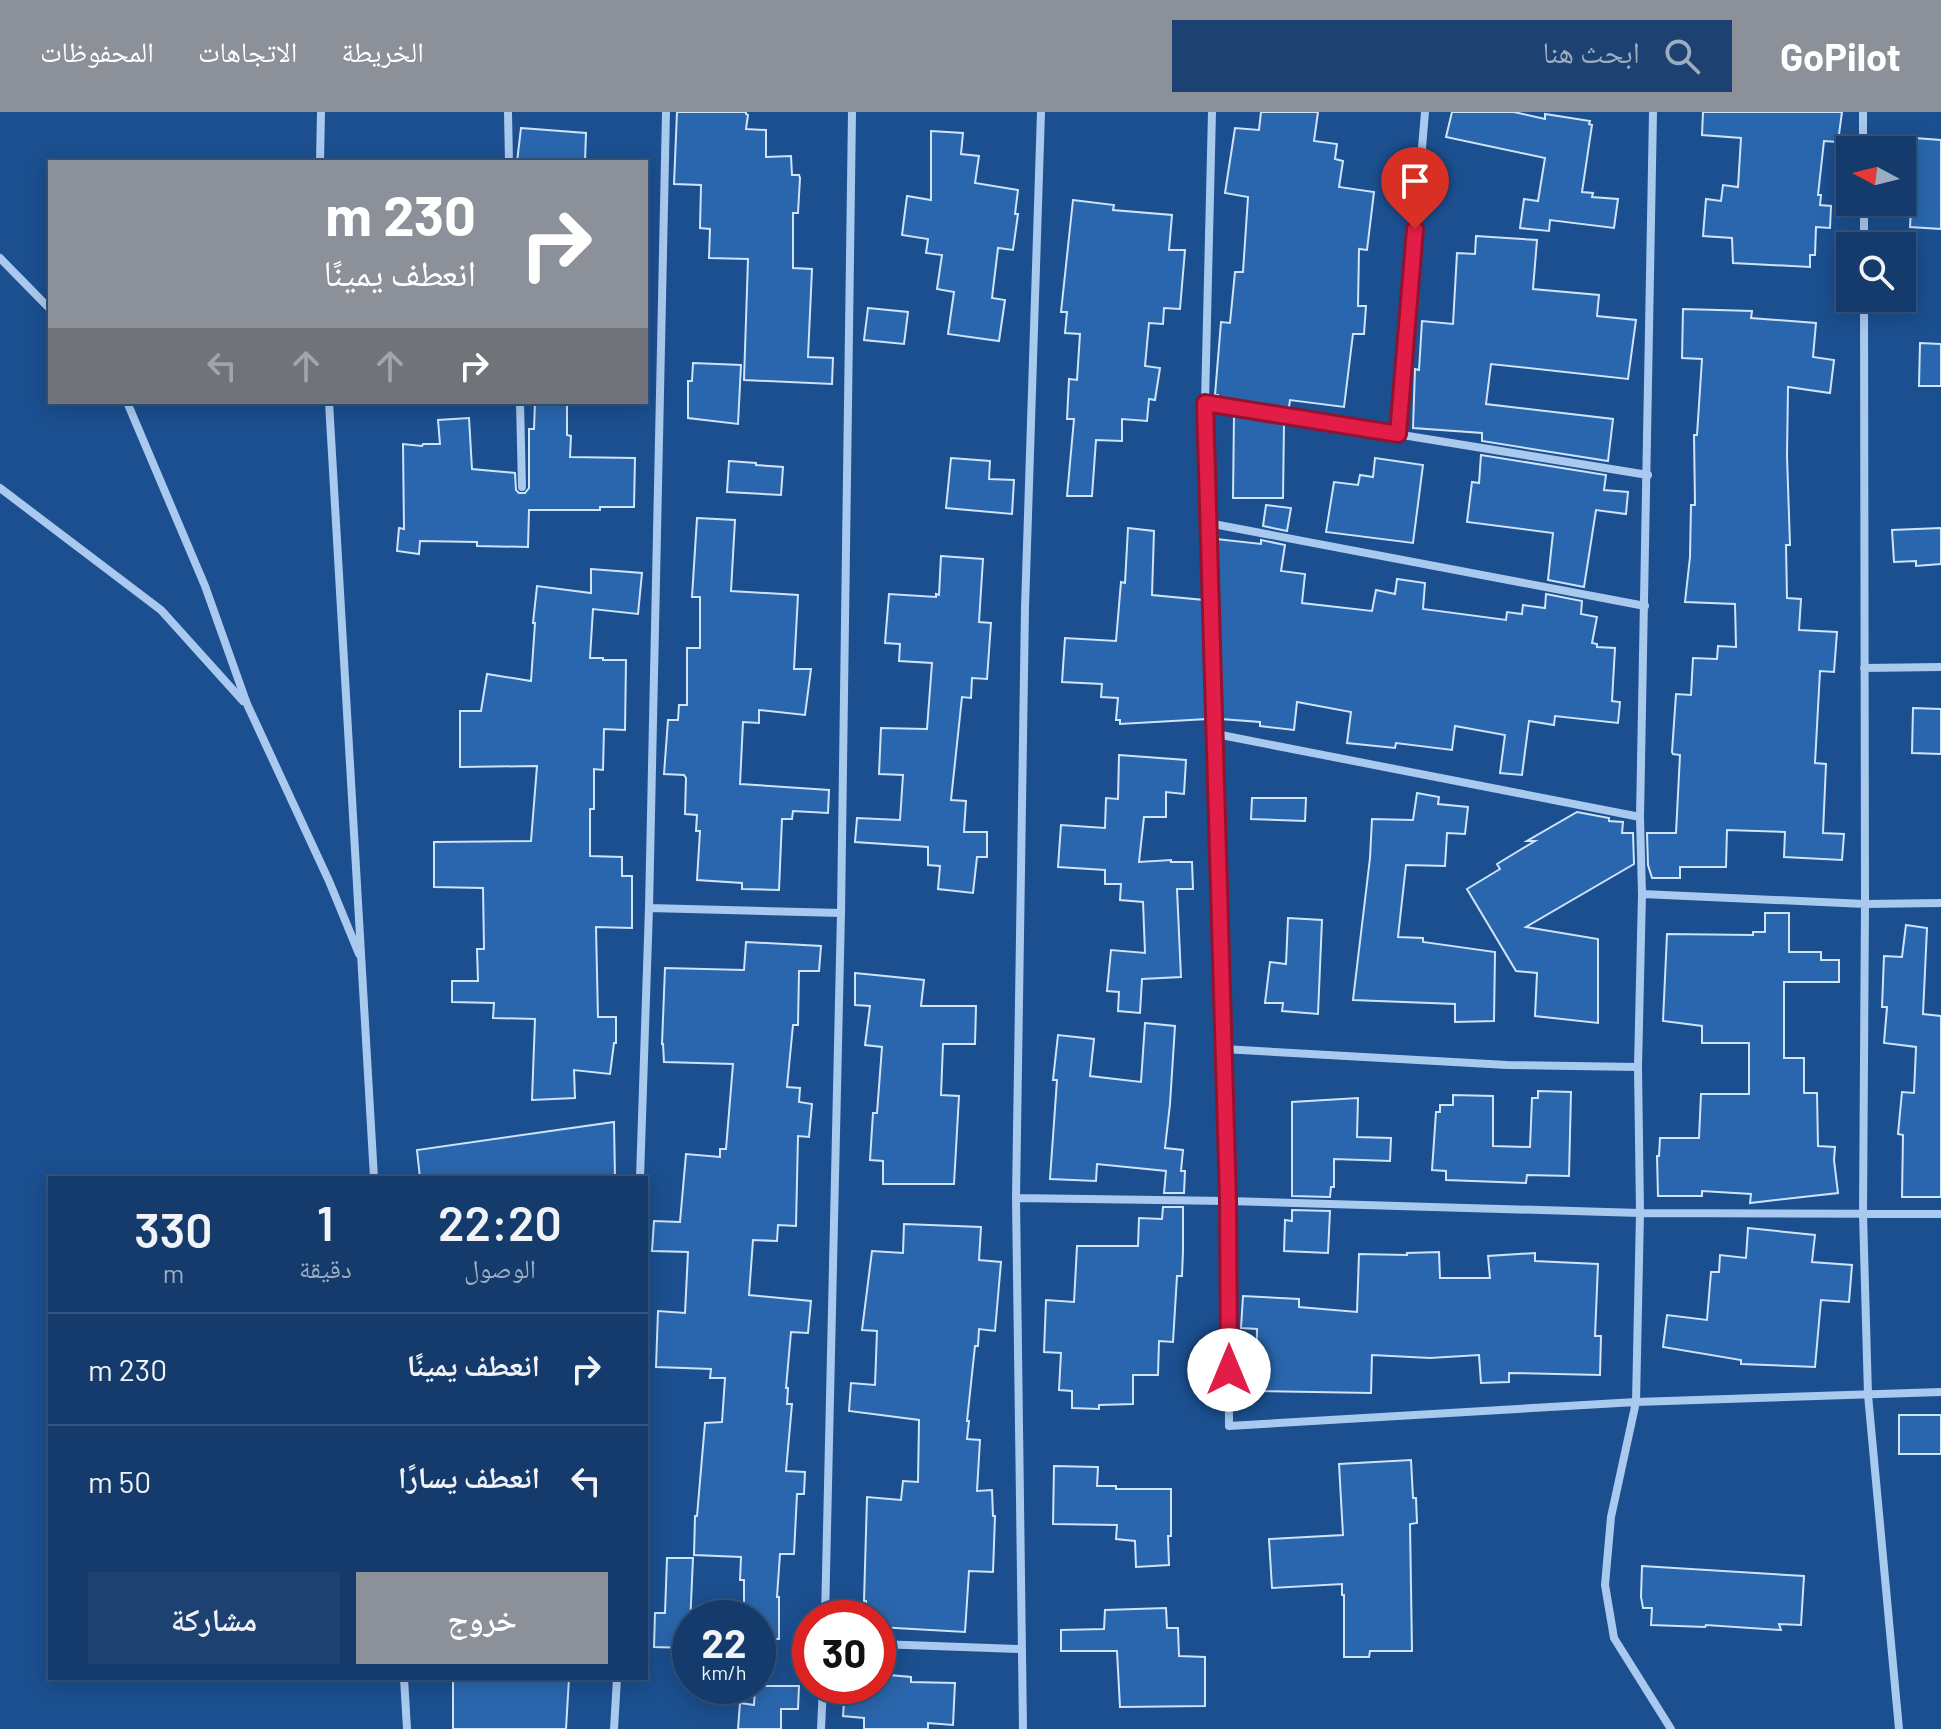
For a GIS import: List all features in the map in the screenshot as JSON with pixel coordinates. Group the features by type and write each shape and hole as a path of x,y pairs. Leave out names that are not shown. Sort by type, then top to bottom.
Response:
{"street":[{"path":"320,160 321,112"},
{"path":"508,112 509,160"},
{"path":"640,1176 649,908 666,112"},
{"path":"825,1600 841,913 852,112"},
{"path":"1023,1729 1016,1198 1025,608 1041,112"},
{"path":"1212,112 1205,403 1228,1201 1229,1426 1636,1402 1941,1392"},
{"path":"1398,434 1425,112"},
{"path":"1653,112 1640,817 1640,1213 1636,1402 1611,1517 1605,1585 1614,1638 1671,1729"},
{"path":"1863,112 1863,136"},
{"path":"0,258 48,307"},
{"path":"1864,312 1863,1214 1868,1395 1899,1729"},
{"path":"1205,403 1648,475"},
{"path":"128,404 205,586 247,704 329,881 362,962"},
{"path":"329,404 374,1176"},
{"path":"520,404 522,487"},
{"path":"0,488 161,610 247,704"},
{"path":"1208,523 1645,606"},
{"path":"1864,668 1941,667"},
{"path":"1216,734 1640,817"},
{"path":"1642,894 1865,904 1941,903"},
{"path":"649,908 841,913"},
{"path":"1223,1049 1507,1065 1638,1067"},
{"path":"1016,1198 1640,1213 1941,1214"},
{"path":"896,1645 1020,1649"},
{"path":"404,1680 407,1729"},
{"path":"614,1729 617,1680"},
{"path":"821,1729 822,1704"}],"building":[{"path":"677,112 746,112 746,129 766,130 766,157 791,156 792,175 799,175 800,178 798,213 793,213 793,268 812,269 808,357 833,358 832,384 744,380 748,259 709,258 710,229 700,228 701,185 674,184"},
{"path":"1261,112 1318,112 1314,141 1337,144 1335,159 1343,161 1339,187 1374,192 1367,250 1359,249 1358,306 1366,306 1364,334 1353,334 1344,407 1290,400 1289,407 1284,409 1215,395 1221,322 1230,323 1235,272 1243,272 1248,197 1225,193 1235,128 1259,130"},
{"path":"1452,112 1514,112 1545,119 1545,114 1590,121 1592,125 1582,192 1593,193 1592,197 1618,199 1614,228 1550,220 1549,231 1520,228 1524,199 1538,201 1545,158 1446,137"},
{"path":"1703,112 1842,112 1836,142 1824,141 1818,195 1821,195 1820,205 1831,206 1830,228 1816,227 1815,255 1810,255 1810,267 1733,263 1732,238 1703,236 1706,199 1721,201 1723,185 1738,187 1741,138 1702,135"},
{"path":"521,128 586,133 585,160 517,160"},
{"path":"931,131 963,133 961,154 979,156 975,183 1018,190 1013,250 998,248 992,298 1005,300 999,341 948,334 954,292 937,289 942,255 926,253 928,239 902,235 907,196 931,200"},
{"path":"1916,138 1941,140 1941,229 1910,227 1911,216 1916,216"},
{"path":"1073,200 1114,205 1113,210 1172,215 1169,250 1185,250 1180,309 1164,308 1163,324 1149,323 1145,366 1160,368 1155,400 1149,399 1147,421 1122,419 1122,441 1096,440 1092,496 1067,496 1074,419 1067,419 1069,379 1077,380 1080,334 1065,333 1067,312 1061,312"},
{"path":"1476,236 1537,240 1533,289 1599,295 1597,316 1636,320 1628,379 1491,364 1486,404 1613,419 1608,461 1482,441 1482,433 1413,428 1415,369 1419,370 1422,321 1453,324 1457,253 1475,254"},
{"path":"868,308 908,312 904,344 864,340"},
{"path":"1683,309 1752,311 1751,318 1816,323 1813,357 1834,360 1830,393 1788,387 1790,545 1786,545 1787,598 1801,599 1799,630 1837,632 1834,672 1820,671 1815,763 1826,764 1823,833 1844,834 1842,860 1784,857 1785,832 1727,830 1726,867 1680,867 1680,878 1652,878 1648,865 1647,833 1676,833 1680,755 1672,752 1676,694 1691,695 1693,658 1717,659 1718,646 1736,647 1735,604 1685,602 1691,505 1695,505 1694,435 1697,435 1702,359 1682,358"},
{"path":"1920,343 1941,344 1941,386 1919,386"},
{"path":"693,363 741,365 738,424 688,418 688,381 692,381"},
{"path":"535,404 567,404 570,457 635,458 634,507 529,510 528,547 420,541 419,554 397,551 399,528 404,529 403,444 440,444 438,420 469,418 472,469 515,473 516,490 525,493 529,488 529,429 534,429"},
{"path":"1234,415 1284,423 1283,498 1233,498"},
{"path":"1481,455 1606,475 1604,490 1628,492 1626,514 1596,510 1584,587 1548,580 1553,533 1467,522 1472,482 1479,483"},
{"path":"951,458 990,461 989,479 1014,480 1012,514 946,508"},
{"path":"1375,458 1423,465 1413,543 1326,532 1334,482 1358,485 1360,475 1373,477"},
{"path":"729,461 783,467 781,495 727,492"},
{"path":"1266,505 1291,508 1287,531 1263,526"},
{"path":"697,518 735,520 731,591 798,595 794,669 811,669 805,715 759,710 759,723 743,722 740,784 829,790 828,813 793,811 792,819 782,819 779,890 742,889 742,883 697,880 700,831 696,831 697,815 685,814 686,778 684,775 664,774 668,720 678,720 679,705 687,705 687,648 700,648 700,597 692,597"},
{"path":"1128,528 1154,531 1152,595 1204,600 1207,719 1120,724 1120,720 1116,720 1118,698 1101,697 1102,684 1062,682 1065,638 1116,641 1121,582 1125,583"},
{"path":"1941,528 1941,564 1916,566 1916,561 1894,562 1892,530"},
{"path":"1216,539 1261,544 1261,540 1285,545 1281,571 1305,574 1302,603 1372,611 1376,590 1395,594 1397,579 1425,583 1423,609 1506,620 1507,612 1522,614 1523,605 1545,608 1546,594 1582,601 1581,614 1597,617 1592,643 1597,647 1615,648 1612,701 1620,702 1618,723 1555,716 1554,725 1529,721 1522,775 1500,773 1505,735 1455,726 1452,750 1396,743 1395,748 1347,743 1351,712 1297,702 1294,730 1260,726 1260,722 1221,719"},
{"path":"941,556 983,559 979,622 991,623 987,679 972,678 971,698 962,697 951,800 966,801 964,832 987,832 987,857 977,857 973,893 938,889 940,866 928,865 928,847 855,842 857,818 900,820 903,775 879,774 881,728 927,729 932,663 899,661 900,644 885,643 889,594 939,595"},
{"path":"591,569 642,573 638,614 593,609 590,658 626,660 625,730 604,729 603,770 594,769 590,856 622,857 622,876 632,876 632,928 596,927 598,1017 616,1017 616,1043 610,1074 574,1070 575,1098 532,1100 535,1019 493,1018 494,1003 452,1002 452,981 478,981 477,949 484,949 483,888 434,887 434,842 531,841 537,766 460,767 460,711 481,711 487,674 531,681 537,586 591,593"},
{"path":"1913,708 1941,709 1941,754 1912,753"},
{"path":"1119,755 1186,760 1184,794 1166,792 1166,817 1144,817 1139,862 1192,862 1193,889 1177,889 1181,977 1142,979 1140,1013 1118,1011 1119,992 1107,991 1111,950 1145,953 1143,902 1120,900 1121,884 1105,884 1105,870 1058,867 1061,825 1105,828 1106,798 1118,799"},
{"path":"1417,793 1439,797 1438,804 1468,807 1465,834 1447,833 1445,866 1406,865 1398,937 1423,938 1423,942 1495,952 1494,1021 1455,1022 1455,1004 1353,1000 1372,819 1413,820"},
{"path":"1252,798 1306,798 1305,821 1251,819"},
{"path":"1577,812 1623,822 1622,833 1633,833 1634,864 1526,927 1598,939 1598,1023 1535,1016 1537,973 1516,971 1467,889 1500,869 1497,864 1535,841 1527,841"},
{"path":"1765,913 1789,913 1789,952 1821,952 1821,960 1839,960 1839,982 1784,982 1784,1058 1804,1058 1804,1093 1817,1093 1818,1146 1835,1147 1838,1193 1750,1203 1751,1194 1702,1191 1702,1196 1658,1196 1660,1138 1699,1138 1701,1094 1749,1094 1749,1043 1702,1043 1702,1026 1663,1021 1667,934 1753,935 1753,932 1765,932"},
{"path":"1288,918 1322,920 1318,1014 1282,1011 1283,1003 1265,1003 1270,962 1286,964"},
{"path":"1906,925 1927,928 1923,1014 1941,1016 1941,1197 1902,1197 1903,1135 1898,1134 1902,1092 1914,1093 1916,1047 1884,1043 1887,1007 1882,1007 1884,956 1902,957"},
{"path":"746,942 821,946 819,971 799,971 798,1025 793,1025 787,1087 800,1088 799,1102 812,1104 809,1137 798,1136 796,1226 778,1225 777,1241 753,1240 749,1295 811,1301 808,1333 791,1332 786,1388 787,1404 792,1404 786,1471 805,1472 804,1494 797,1494 794,1554 780,1554 777,1597 779,1639 776,1639 776,1600 744,1600 744,1580 740,1580 741,1557 694,1555 705,1423 722,1422 725,1378 710,1378 711,1369 656,1367 658,1311 685,1313 688,1252 652,1251 654,1221 680,1222 686,1154 720,1157 720,1149 726,1149 733,1064 664,1062 665,968 744,970"},
{"path":"855,973 924,980 921,1006 976,1006 975,1044 943,1044 941,1095 959,1096 954,1184 883,1184 883,1161 870,1160 882,1047 865,1045 870,1006 855,1005"},
{"path":"1145,1023 1175,1026 1165,1148 1183,1150 1181,1171 1185,1171 1184,1193 1164,1193 1166,1171 1097,1164 1096,1181 1050,1179 1057,1080 1053,1080 1058,1035 1094,1039 1090,1076 1141,1082"},
{"path":"1538,1091 1571,1092 1569,1176 1527,1175 1526,1183 1446,1180 1446,1171 1432,1170 1436,1112 1440,1112 1440,1105 1453,1105 1453,1095 1493,1096 1493,1146 1530,1147 1532,1098 1538,1098"},
{"path":"1358,1098 1357,1137 1391,1138 1390,1161 1334,1159 1334,1187 1331,1187 1330,1197 1292,1196 1292,1102"},
{"path":"614,1122 615,1176 420,1176 417,1150"},
{"path":"1163,1207 1183,1207 1182,1276 1177,1276 1173,1342 1159,1341 1158,1375 1133,1375 1133,1404 1099,1405 1099,1409 1072,1408 1072,1391 1059,1390 1061,1353 1044,1352 1046,1300 1074,1302 1077,1246 1138,1246 1139,1218 1162,1219"},
{"path":"1292,1210 1330,1211 1328,1253 1284,1251 1285,1220 1292,1221"},
{"path":"904,1224 981,1227 979,1260 1001,1262 995,1331 979,1329 967,1421 967,1439 980,1440 977,1491 992,1490 995,1516 993,1572 969,1571 965,1632 896,1628 896,1600 864,1600 867,1497 901,1500 903,1481 918,1482 919,1420 849,1411 851,1383 875,1385 877,1331 862,1330 872,1251 903,1253"},
{"path":"1748,1228 1815,1235 1812,1262 1852,1265 1849,1302 1821,1300 1815,1367 1741,1364 1741,1360 1663,1347 1667,1315 1707,1320 1711,1272 1719,1272 1720,1255 1746,1258"},
{"path":"1439,1252 1440,1278 1490,1278 1488,1256 1535,1253 1535,1261 1598,1264 1595,1336 1601,1336 1600,1375 1509,1373 1509,1382 1481,1383 1479,1355 1430,1358 1372,1355 1371,1393 1256,1391 1257,1329 1241,1328 1243,1296 1299,1299 1299,1307 1357,1312 1359,1254"},
{"path":"1899,1415 1941,1415 1941,1454 1899,1454"},
{"path":"1411,1460 1417,1523 1410,1524 1412,1651 1370,1651 1369,1657 1344,1657 1342,1584 1272,1588 1269,1539 1343,1535 1339,1464"},
{"path":"1054,1466 1098,1467 1097,1486 1171,1489 1169,1565 1136,1567 1135,1541 1116,1539 1117,1525 1053,1524"},
{"path":"667,1558 693,1558 691,1600 672,1600 672,1648 654,1647 655,1613 665,1613"},
{"path":"1642,1566 1804,1576 1801,1625 1779,1624 1781,1630 1651,1625 1652,1608 1643,1608 1641,1597"},
{"path":"1166,1608 1167,1628 1178,1628 1179,1656 1205,1657 1205,1706 1120,1707 1117,1651 1061,1651 1061,1630 1104,1629 1105,1610"},
{"path":"896,1676 911,1677 911,1682 955,1683 953,1725 928,1723 928,1729 864,1729 864,1718 843,1716 844,1704 896,1704"},
{"path":"453,1680 569,1680 566,1729 453,1729"},
{"path":"776,1686 792,1686 792,1704 798,1704 798,1709 781,1709 781,1729 738,1729 740,1704 776,1704"}],"route":[{"path":"1229,1370 1228,1201 1205,403 1398,434 1415,229"}]}
